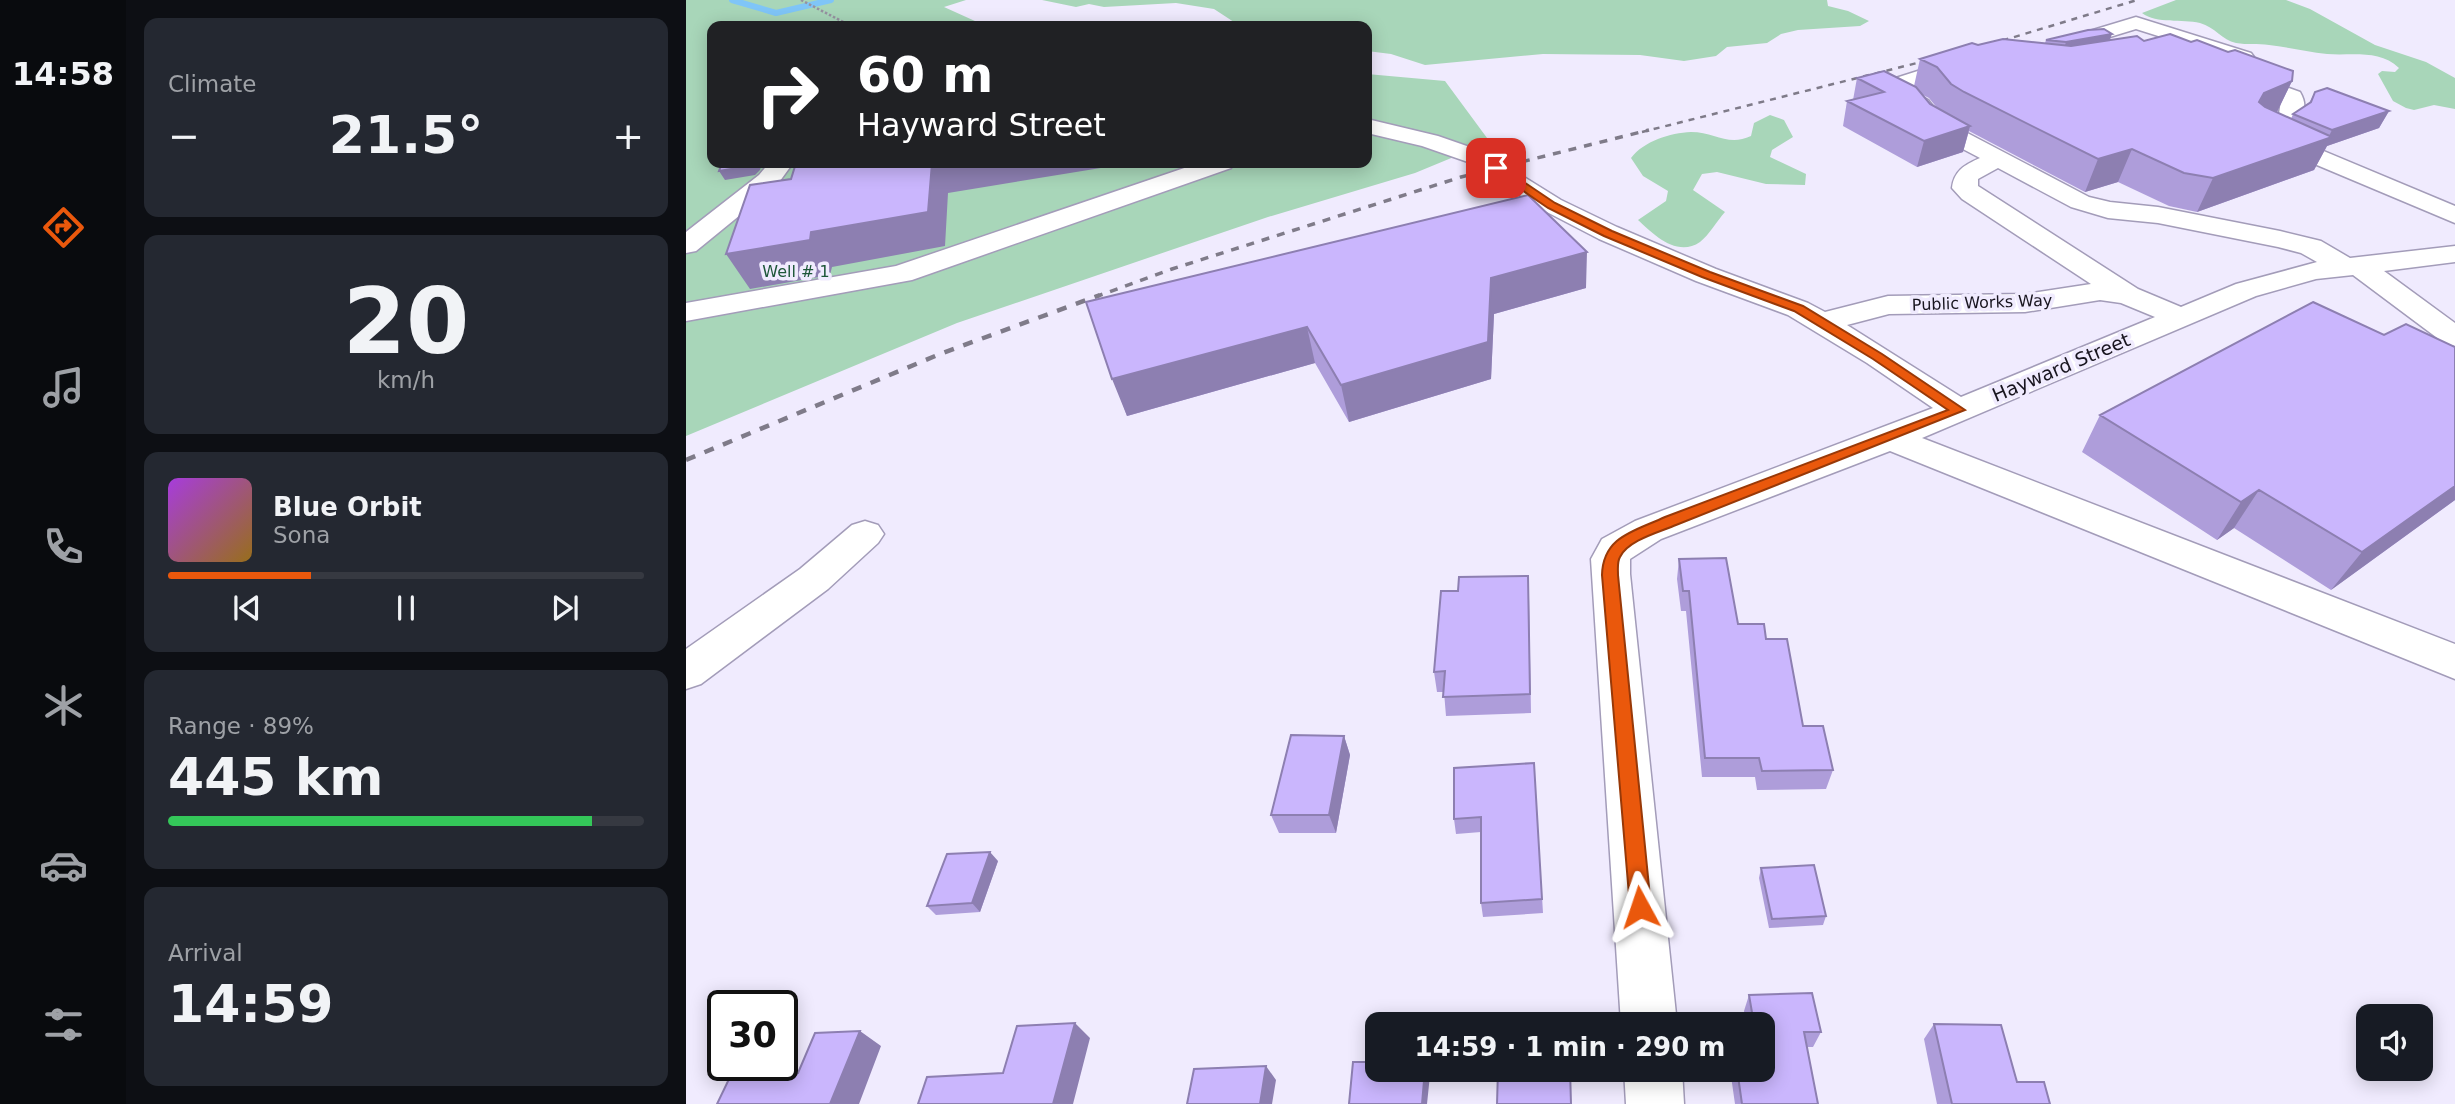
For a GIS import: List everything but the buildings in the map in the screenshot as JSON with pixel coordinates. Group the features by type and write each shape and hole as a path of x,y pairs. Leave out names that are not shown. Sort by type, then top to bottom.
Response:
{"street":[{"path":"2090,37 2136,23 2262,63"},
{"path":"2183,38 2154,53 2202,62 2292,97"},
{"path":"1987,60 1972,60 1888,88 1920,105 1933,122 1946,131 2091,206 2158,215 2311,247 2352,266 2455,337"},
{"path":"2281,71 2292,87 2290,118 2258,132 2455,215"},
{"path":"1372,127 1430,141 1476,157 1552,205 1608,233 1706,275 1774,298 1822,322 1958,410"},
{"path":"1999,159 1975,169 1966,177 1965,188 2128,295"},
{"path":"686,245 768,180 778,168"},
{"path":"686,312 902,274 1208,168"},
{"name":"Hayward Street","path":"1648,1012 1610,559 1616,549 1648,530 1891,438 2273,281 2304,273 2455,254"},
{"name":"Public Works Way","path":"1822,322 1888,305 2025,303 2100,291 2128,295 2180,317"},
{"path":"1891,438 2455,662"},
{"path":"686,672 814,579 865,534"},
{"path":"1654,1082 1656,1104"}],"path":[{"path":"801,0 841,21"}],"green space":[{"name":"Well # 1","path":"686,0 966,0 944,7 975,21 707,21 707,168 1372,168 1372,74 1445,81 1490,142 1415,173 1268,217 957,323 686,436"},
{"path":"1042,0 1827,0 1828,6 1848,11 1869,21 1860,26 1798,30 1781,34 1767,43 1727,47 1716,56 1684,61 1640,55 1543,54 1425,65 1391,54 1372,52 1372,21 1232,21 1214,9 1176,3 1104,7 1089,4 1076,7"},
{"path":"2176,0 2286,0 2310,9 2375,45 2426,62 2455,78 2455,109 2434,105 2414,110 2393,101 2378,74 2382,71 2395,72 2399,68 2383,58 2236,43 2200,23 2162,20 2142,13"},
{"path":"1770,115 1784,120 1793,137 1772,150 1770,157 1806,174 1805,185 1766,184 1717,172 1702,174 1693,190 1725,212 1700,242 1691,246 1674,246 1651,232 1638,220 1666,201 1668,191 1643,176 1631,158 1636,152 1666,136 1691,132 1728,140 1743,139 1751,136 1754,123"}],"waterway":[{"path":"732,0 776,13 831,0"}],"railway":[{"path":"1991,44 2137,0"},
{"path":"1642,132 1937,58"},
{"path":"1095,297 1172,269 1461,177 1649,130"},
{"path":"686,460 940,354 1100,295"}],"route":[{"path":"1496,168 1552,205 1608,233 1706,275 1756,291 1798,309 1878,356 1958,410 1648,530 1616,549 1610,559 1610,575 1640,907"}]}
